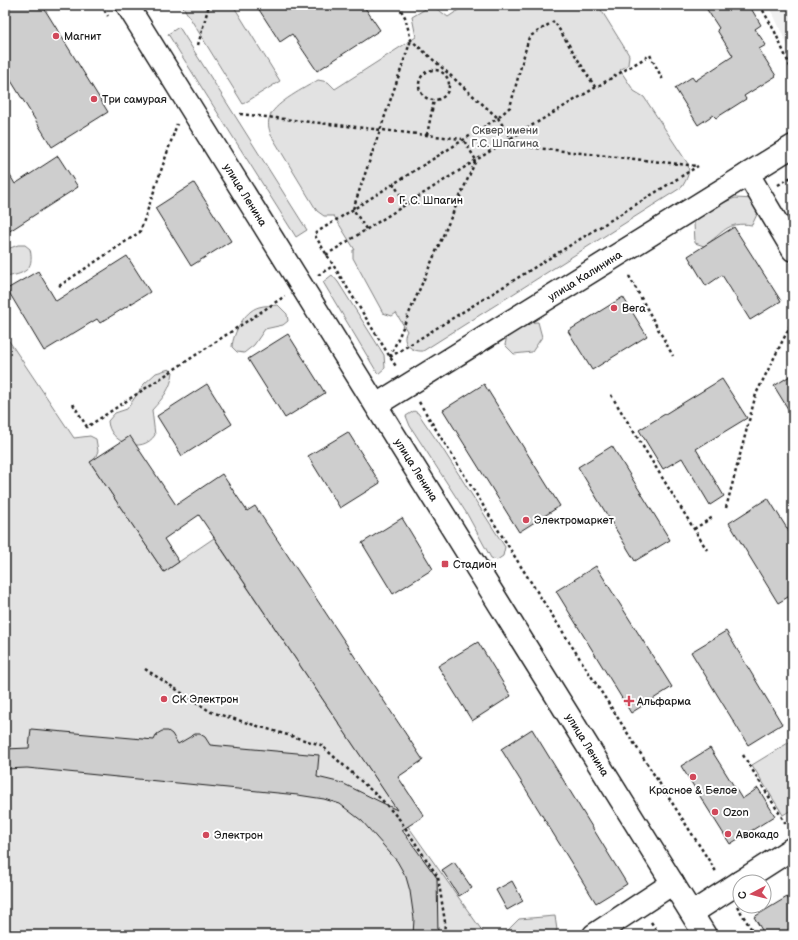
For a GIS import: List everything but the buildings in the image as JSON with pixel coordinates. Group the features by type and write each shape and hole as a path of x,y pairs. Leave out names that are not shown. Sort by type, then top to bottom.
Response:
{"street":[{"name":"улица Ленина","path":"127,5 705,935"},
{"name":"улица Калинина","path":"376,405 793,146"},
{"path":"748,174 793,250"},
{"path":"753,874 793,848"},
{"path":"594,935 673,883"},
{"path":"692,913 732,888"}],"path":[{"path":"198,45 209,5"},
{"path":"398,5 405,17 411,40 444,72 498,118 511,138"},
{"path":"760,5 775,32 793,73"},
{"path":"595,87 554,21 529,37 510,107 498,118 314,234 545,605 732,879"},
{"path":"352,209 411,40"},
{"path":"326,254 511,138 650,55 663,80"},
{"path":"429,70 444,72 448,80 448,90 443,97 434,100 425,98 420,90 419,80 421,76 429,70"},
{"path":"427,135 434,100"},
{"path":"240,114 463,139"},
{"path":"59,286 140,232 177,124"},
{"path":"463,139 476,160"},
{"path":"390,357 698,166 502,144"},
{"path":"390,357 476,160"},
{"path":"393,183 406,204"},
{"path":"352,209 366,229"},
{"path":"629,276 673,356"},
{"path":"73,404 87,427 285,296"},
{"path":"726,508 756,394 793,320"},
{"path":"611,396 707,550"},
{"path":"694,529 712,517"},
{"path":"145,669 210,712 320,745 382,800 400,820 438,877 445,922 444,935"},
{"path":"743,755 786,824"},
{"path":"747,914 755,935"}],"shaded area":[{"path":"767,5 793,5 793,57 775,18"}],"green space":[{"path":"182,5 233,5 280,81 243,104"},
{"name":"Сквер имени Г.С. Шпагина","path":"432,5 448,17 466,5 598,5 629,55 628,65 620,70 634,91 644,97 688,164 689,170 687,179 682,187 423,351 419,351 411,348 406,343 405,335 407,331 396,313 392,316 383,313 353,258 353,250 355,250 334,216 324,216 317,211 271,135 268,124 273,111 284,101 299,91 318,80 328,82 335,89 416,37 412,17"},
{"path":"179,27 307,230 296,237 168,34"},
{"path":"735,198 755,199 760,208 752,225 743,224 731,226 704,246 695,243 694,223 707,209"},
{"path":"18,245 25,245 30,249 31,262 29,267 22,273 5,277 5,250"},
{"path":"332,275 338,282 384,355 385,368 378,374 323,282"},
{"path":"278,305 287,314 288,321 283,325 265,329 254,345 244,353 237,352 232,347 233,342 237,330 244,318 254,309 259,307"},
{"path":"538,322 542,337 532,352 514,354 505,345 508,331 520,323"},
{"name":"СК Электрон","path":"5,335 74,438 90,436 96,439 98,451 92,465 164,572 214,538 408,826 483,932 481,935 5,935"},
{"path":"169,369 173,372 168,388 163,397 152,410 155,435 149,441 135,445 127,444 120,440 110,429 108,421 115,413 127,409 144,384 156,373"},
{"path":"414,411 418,413 442,448 505,547 503,556 497,560 491,558 467,514 410,426 406,416"},
{"path":"793,740 793,809 783,815 752,765"},
{"path":"555,916 557,930 550,935 503,935 519,919"}],"place":[{"name":"Магнит","path":"56,36"},
{"name":"Три самурая","path":"94,99"},
{"name":"Г. С. Шпагин","path":"391,200"},
{"name":"Вега","path":"614,308"},
{"name":"Электромаркет","path":"526,520"},
{"name":"Стадион","path":"445,564"},
{"name":"СК Электрон","path":"164,699"},
{"name":"Альфарма","path":"629,701"},
{"name":"Красное & Белое","path":"693,777"},
{"name":"Ozon","path":"715,812"},
{"name":"Авокадо","path":"728,834"},
{"name":"Электрон","path":"206,835"}]}
